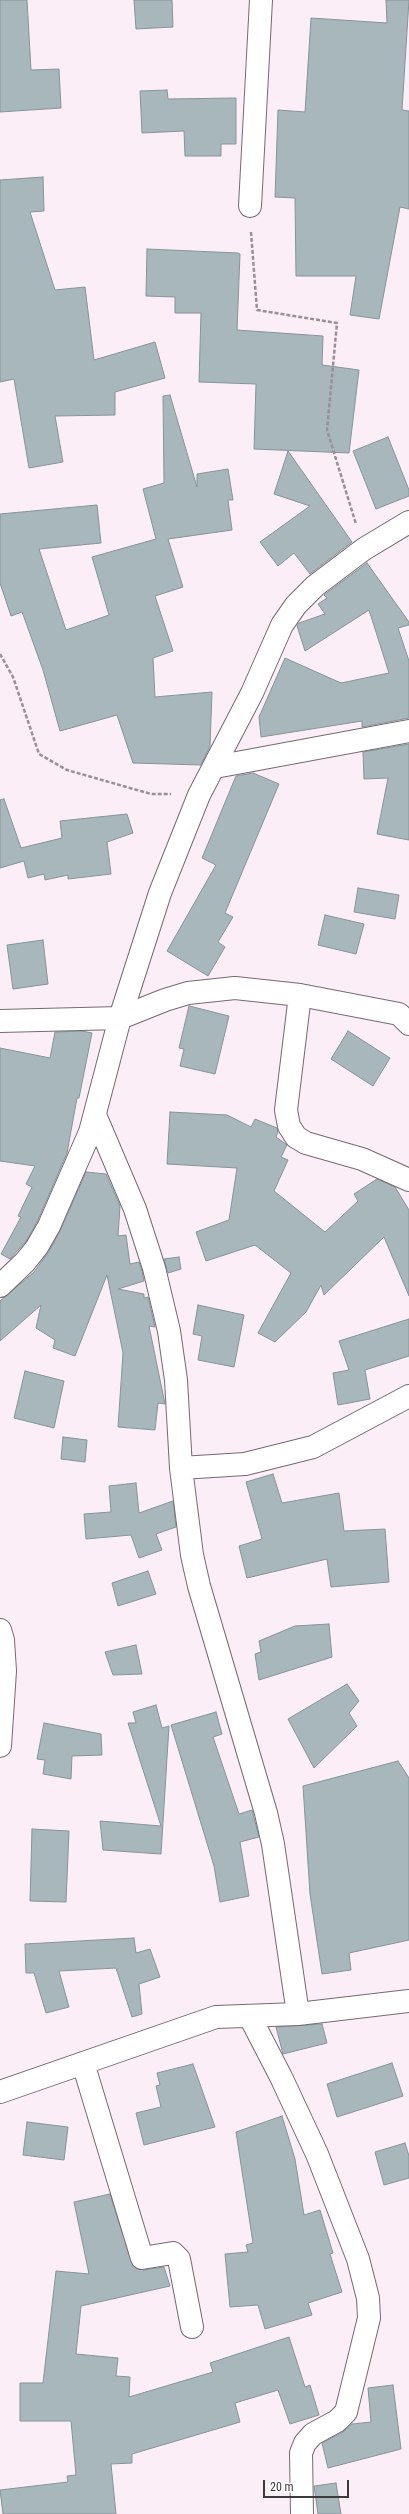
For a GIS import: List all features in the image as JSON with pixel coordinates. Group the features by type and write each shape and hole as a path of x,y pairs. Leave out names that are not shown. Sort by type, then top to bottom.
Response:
{"street":[{"path":"250,206 261,0"},
{"path":"0,1286 25,1262 41,1240 90,1132 120,1018 160,893 199,795 215,767 252,693 282,625 296,605 315,586 364,549 409,522"},
{"path":"215,767 409,731"},
{"path":"0,1021 120,1018 165,1000 211,989 235,988 300,995 407,1017"},
{"path":"300,995 286,1110 289,1126 296,1137 306,1143 362,1160 409,1180"},
{"path":"95,1115 135,1209 154,1268 169,1331 176,1380 181,1468 186,1515 199,1586 274,1844 298,2014"},
{"path":"181,1468 245,1464 313,1447 409,1396"},
{"path":"0,1630 3,1640 6,1672 0,1746"},
{"path":"0,2092 216,2017 250,2017 298,2014 409,2001"},
{"path":"250,2017 282,2076 317,2154 358,2258 368,2298 369,2318 346,2412 337,2420 313,2434 305,2443 301,2454 302,2514"},
{"path":"83,2063 142,2258 173,2253 179,2259 192,2327"}],"path":[{"path":"250,206 251,255 258,310 337,323 327,430 364,549"},
{"path":"0,654 12,677 39,754 67,770 151,794 199,795"}],"building":[{"path":"0,0 27,0 31,70 59,69 61,108 0,112"},
{"path":"134,0 172,0 173,27 136,29"},
{"path":"386,0 409,0 402,110 409,111 409,209 400,207 379,319 350,315 356,276 296,276 295,198 275,197 278,110 305,112 311,18 387,23"},
{"path":"167,90 168,99 236,98 236,144 221,144 221,156 185,156 184,131 142,133 140,91"},
{"path":"43,177 44,211 30,212 55,290 85,287 94,360 155,342 165,378 115,392 115,415 55,416 63,462 29,468 14,379 0,382 0,180"},
{"path":"147,249 240,254 237,330 323,336 322,365 359,370 349,453 254,449 256,384 199,382 201,313 175,313 175,297 146,296"},
{"path":"170,395 197,487 197,474 228,469 233,500 228,500 232,530 168,539 183,587 155,596 173,651 153,658 155,697 212,692 210,746 201,765 133,763 117,715 60,731 43,670 22,612 11,616 0,583 0,514 97,505 101,543 39,549 66,630 109,615 92,557 156,539 143,489 164,483 163,396"},
{"path":"388,437 409,490 409,496 376,509 353,451"},
{"path":"288,451 352,542 310,574 294,553 278,566 260,542 310,506 274,494"},
{"path":"367,563 409,622 409,625 398,628 409,661 409,718 362,727 362,721 261,737 259,717 285,658 341,683 389,673 369,610 305,651 297,626 299,623 325,614 318,604 327,598 324,595"},
{"path":"409,744 409,840 377,834 388,778 364,779 363,752"},
{"path":"253,773 279,784 225,913 233,917 218,942 225,947 208,976 167,951 216,865 202,858 236,776"},
{"path":"4,799 21,848 62,838 60,821 127,814 133,833 107,842 111,874 68,879 68,875 45,880 44,874 28,878 24,861 0,868 0,800"},
{"path":"358,888 399,895 395,919 354,912"},
{"path":"325,915 364,924 356,954 318,945"},
{"path":"43,940 48,984 13,989 7,945"},
{"path":"189,1006 229,1016 215,1074 180,1066 184,1049 179,1048"},
{"path":"82,1031 92,1033 79,1098 77,1098 67,1153 38,1220 27,1240 10,1259 1,1254 21,1217 18,1216 32,1187 26,1184 35,1166 0,1161 0,1048 50,1058 55,1032"},
{"path":"348,1031 390,1058 373,1086 331,1059"},
{"path":"170,1112 227,1115 251,1127 255,1119 277,1128 278,1132 276,1137 287,1145 281,1157 288,1160 274,1191 325,1232 358,1201 354,1194 377,1179 395,1187 409,1210 409,1296 384,1237 324,1295 321,1285 306,1312 275,1342 258,1333 291,1273 255,1245 206,1261 196,1232 229,1220 237,1168 167,1164"},
{"path":"86,1172 106,1174 120,1206 118,1236 126,1235 130,1264 139,1262 142,1271 144,1281 118,1289 144,1294 144,1298 148,1297 155,1327 149,1326 165,1404 158,1403 155,1430 118,1427 123,1353 107,1275 75,1356 53,1348 55,1340 36,1328 41,1305 0,1341 0,1301 34,1272 48,1253 60,1231"},
{"path":"179,1257 181,1269 168,1273 164,1259"},
{"path":"198,1305 244,1315 234,1367 198,1360 202,1336 193,1334"},
{"path":"409,1319 409,1356 365,1370 370,1399 338,1405 333,1373 349,1370 339,1341"},
{"path":"25,1371 64,1381 54,1428 14,1418"},
{"path":"63,1437 87,1440 85,1462 61,1459"},
{"path":"273,1474 282,1503 339,1493 344,1531 385,1529 389,1582 331,1587 327,1559 247,1578 239,1546 262,1539 246,1482"},
{"path":"136,1483 139,1513 173,1501 176,1527 156,1534 162,1550 139,1558 131,1535 86,1539 84,1514 111,1512 109,1486"},
{"path":"148,1571 156,1594 118,1606 112,1583"},
{"path":"329,1624 332,1657 259,1680 255,1654 261,1652 259,1641 295,1626"},
{"path":"136,1645 142,1674 113,1675 105,1652"},
{"path":"347,1684 359,1701 349,1713 357,1726 314,1768 288,1719"},
{"path":"156,1705 162,1728 169,1726 161,1854 103,1850 100,1821 161,1826 128,1723 136,1723 133,1712"},
{"path":"216,1712 222,1734 213,1737 239,1814 252,1810 259,1837 240,1842 249,1896 220,1902 214,1866 171,1725"},
{"path":"44,1723 101,1734 102,1755 72,1756 71,1779 43,1774 45,1760 37,1759"},
{"path":"398,1761 409,1778 409,1940 349,1953 351,1970 322,1974 310,1894 303,1786"},
{"path":"32,1829 69,1831 66,1902 30,1901"},
{"path":"134,1938 136,1953 150,1949 160,1977 139,1984 142,2014 132,2017 116,1968 59,1971 69,2007 46,2013 34,1973 26,1973 25,1944"},
{"path":"322,2024 327,2043 283,2054 276,2027"},
{"path":"392,2063 403,2096 337,2117 327,2084"},
{"path":"193,2064 215,2127 144,2145 136,2113 161,2107 156,2086 160,2085 157,2073"},
{"path":"282,2116 295,2159 304,2215 320,2210 333,2253 330,2254 342,2292 308,2303 312,2315 265,2329 258,2305 230,2307 225,2254 248,2252 246,2245 253,2243 236,2132"},
{"path":"27,2122 68,2127 64,2160 23,2155"},
{"path":"405,2143 409,2156 409,2178 384,2185 375,2152"},
{"path":"110,2194 133,2266 144,2270 164,2267 170,2286 81,2306 76,2354 118,2358 116,2376 130,2377 129,2397 213,2372 210,2363 289,2337 305,2387 310,2385 319,2415 290,2424 278,2390 235,2403 240,2422 132,2454 132,2463 111,2464 116,2514 3,2514 0,2490 68,2482 67,2476 76,2475 71,2421 20,2421 20,2383 43,2383 56,2271 89,2274 74,2202"},
{"path":"393,2385 401,2449 328,2468 322,2443 343,2432 352,2424 371,2422 368,2388"},
{"path":"336,2483 341,2514 318,2514 314,2486"}]}
